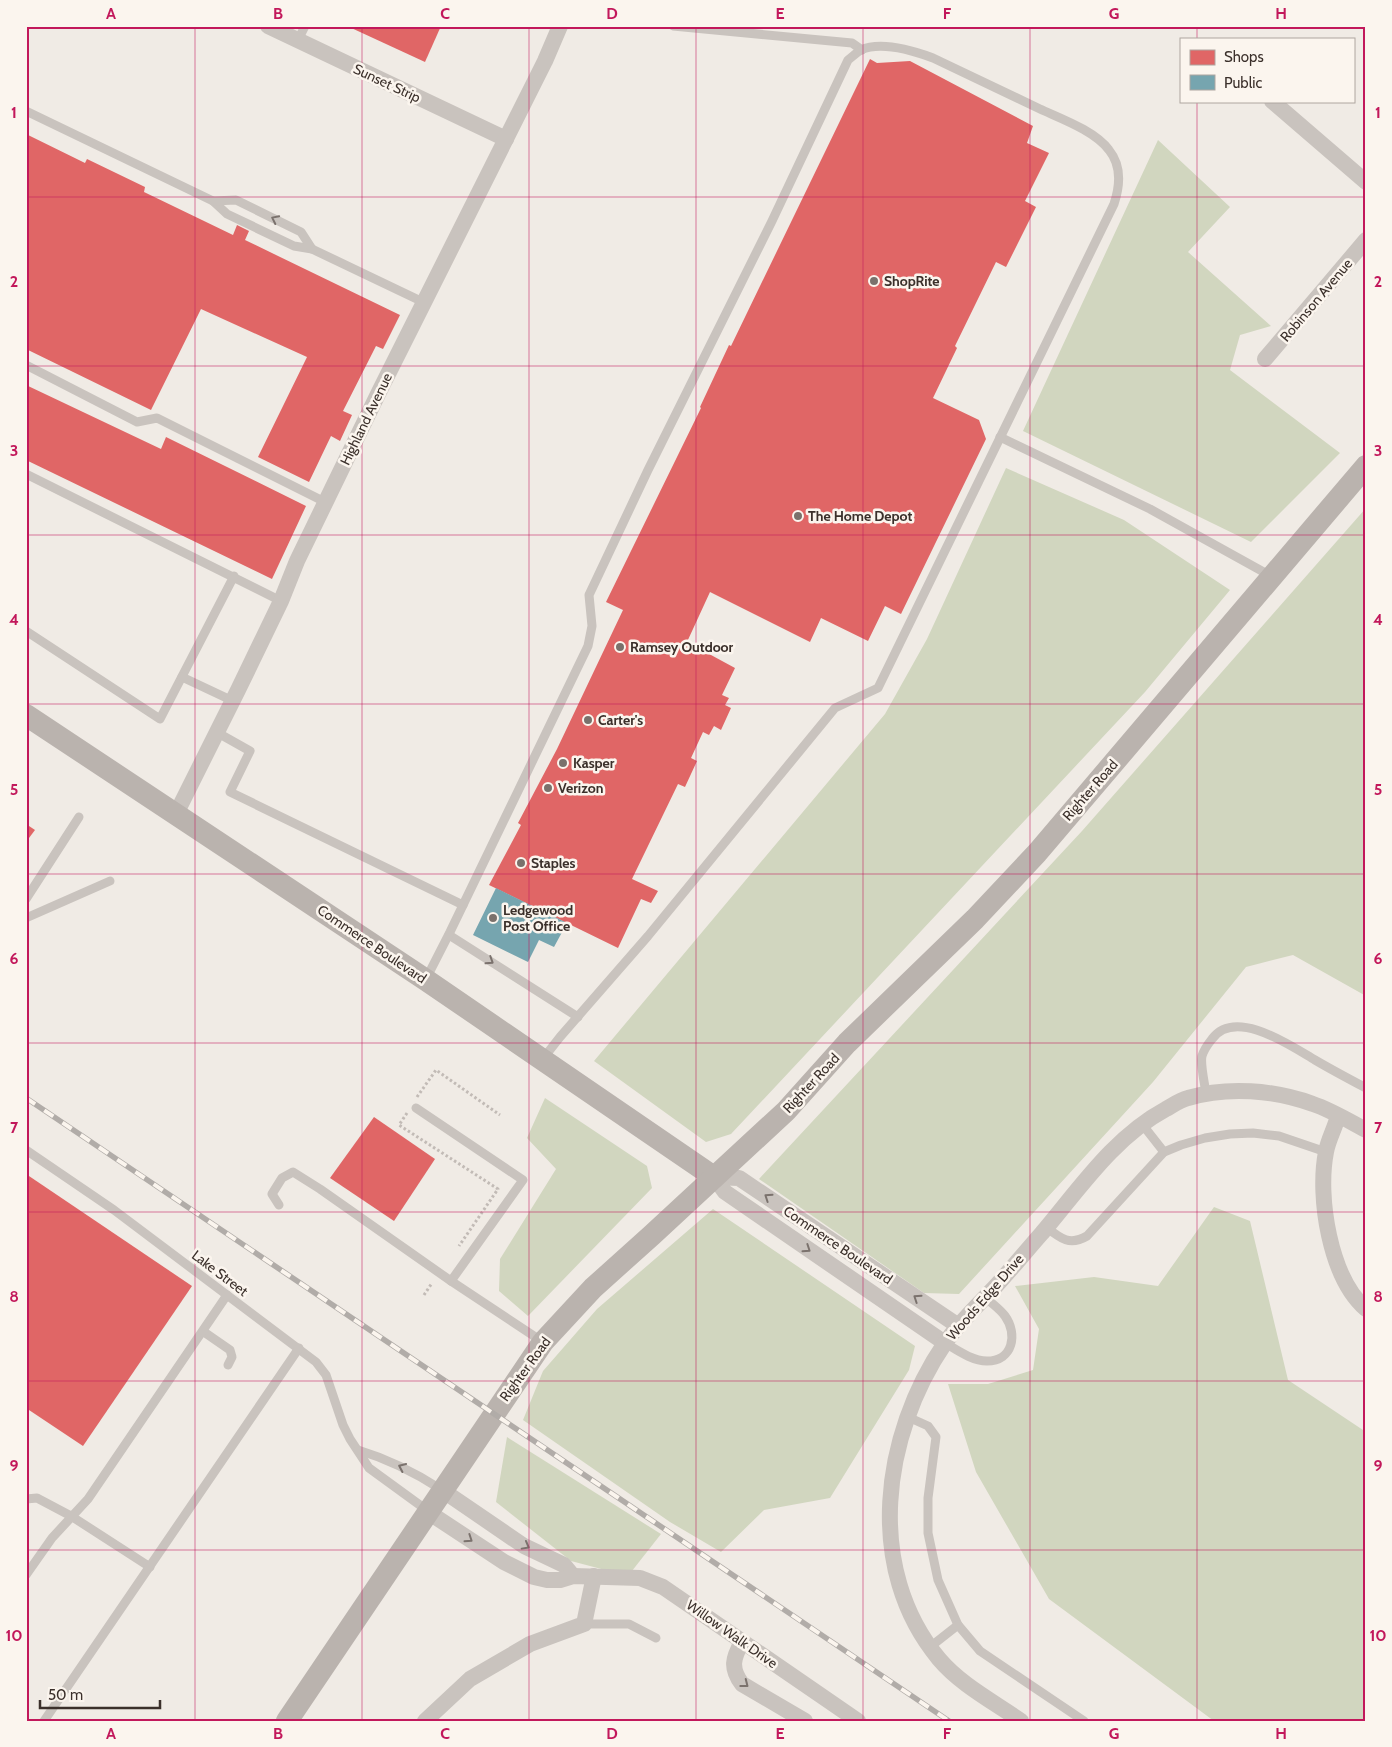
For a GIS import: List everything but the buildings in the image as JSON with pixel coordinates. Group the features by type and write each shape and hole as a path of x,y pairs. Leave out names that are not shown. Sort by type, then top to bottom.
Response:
{"street":[{"name":"Sunset Strip","path":"268,26 301,33 506,139"},
{"name":"Highland Avenue","path":"176,814 218,733 281,601 297,561 325,502 423,302 545,61 560,26"},
{"path":"1273,102 1366,182"},
{"name":"Robinson Avenue","path":"1266,359 1366,240"},
{"name":"Righter Road","path":"287,1721 543,1342 593,1288 786,1111 848,1043 975,919 1037,852 1366,466"},
{"name":"Commerce Boulevard","path":"26,715 426,980 714,1177 724,1192 944,1344"},
{"name":"Woods Edge Drive","path":"1021,1721 965,1683 941,1661 930,1647 907,1609 895,1567 890,1520 893,1470 898,1446 908,1416 932,1362 957,1325 985,1297 1119,1142 1150,1118 1186,1099 1217,1091 1251,1091 1287,1096 1315,1104 1366,1130"},
{"path":"1338,1116 1326,1152 1323,1190 1328,1233 1346,1285 1366,1309"},
{"name":"Commerce Boulevard","path":"714,1177 739,1178 957,1325"},
{"path":"442,1490 524,1546 564,1565 573,1576"},
{"name":"Willow Walk Drive","path":"428,1512 504,1562 534,1577 547,1580 560,1580 573,1576 640,1578 663,1586 858,1721"},
{"path":"425,1721 470,1679 530,1644 584,1624 594,1576"},
{"path":"742,1642 735,1656 734,1668 736,1676 742,1684 805,1721"}],"lane":[{"path":"673,26 852,44 862,50"},
{"path":"426,980 588,646 592,626 589,595 648,470 772,221 848,60 862,50 881,47 912,50 933,58 1062,119 1100,140 1110,151 1117,165 1120,182 1114,204 878,688 835,708 648,936 541,1060"},
{"path":"26,111 213,201 227,214 294,246 312,249 423,302"},
{"path":"213,201 236,200 300,232 312,249"},
{"path":"26,365 137,422 157,418 325,502"},
{"path":"1000,437 1150,509 1273,577"},
{"path":"26,474 281,601"},
{"path":"26,631 160,719 234,576"},
{"path":"182,677 233,701"},
{"path":"218,733 250,751 230,792 463,905"},
{"path":"26,898 79,816"},
{"path":"26,918 110,881"},
{"path":"449,934 578,1017"},
{"path":"1206,1094 1202,1056 1214,1035 1223,1029 1236,1026 1275,1037 1366,1088"},
{"path":"413,1106 523,1180 451,1281"},
{"path":"1142,1124 1164,1152"},
{"path":"1046,1227 1069,1242 1078,1241 1087,1236 1164,1152 1205,1138 1253,1133 1279,1136 1326,1152"},
{"name":"Lake Street","path":"26,1150 114,1210 316,1362 326,1375 343,1425 350,1439 370,1468 428,1512"},
{"path":"279,1205 272,1194 282,1178 293,1172 543,1342"},
{"path":"26,1575 52,1538 88,1499 228,1295"},
{"path":"944,1344 972,1358 987,1362 997,1360 1008,1353 1012,1344 1012,1330 1005,1316 985,1297"},
{"path":"204,1332 230,1350 232,1360 228,1365"},
{"path":"44,1721 299,1348"},
{"path":"908,1416 928,1426 936,1437 928,1498 928,1533 938,1580 958,1625 980,1651 1084,1721"},
{"path":"358,1450 378,1456 416,1474 442,1490"},
{"path":"26,1499 37,1498 71,1516 150,1567"},
{"path":"584,1624 629,1624 656,1638"},
{"path":"930,1647 958,1625"}],"path":[{"path":"456,1251 498,1189 399,1125 436,1070 500,1115"}],"green space":[{"path":"1158,140 1230,207 1188,252 1271,326 1240,335 1230,370 1340,453 1251,542 1023,431"},
{"path":"1006,468 1124,520 1230,590 1145,692 731,1134 706,1142 594,1061 885,714 927,639"},
{"path":"1366,508 1366,996 1293,955 1246,967 1153,1082 959,1294 924,1293 759,1179 1082,831"},
{"path":"545,1098 647,1166 652,1188 528,1316 499,1291 500,1259 556,1169 527,1138"},
{"path":"1214,1207 1250,1221 1288,1380 1366,1432 1366,1721 1214,1721 1049,1599 976,1472 948,1384 988,1384 1033,1370 1039,1329 1015,1286 1094,1277 1158,1286"},
{"path":"713,1209 915,1346 909,1370 830,1498 764,1510 721,1552 670,1522 523,1420 543,1371 597,1309"},
{"path":"507,1437 661,1534 628,1576 571,1561 496,1502"}],"railway":[{"path":"26,1098 949,1721"}],"place":[{"name":"ShopRite","path":"874,281"},
{"name":"The Home Depot","path":"798,516"},
{"name":"Ramsey Outdoor","path":"620,647"},
{"name":"Carter's","path":"588,720"},
{"name":"Kasper","path":"563,763"},
{"name":"Verizon","path":"548,788"},
{"name":"Staples","path":"521,863"},
{"name":"Ledgewood Post Office","path":"493,918"}]}
